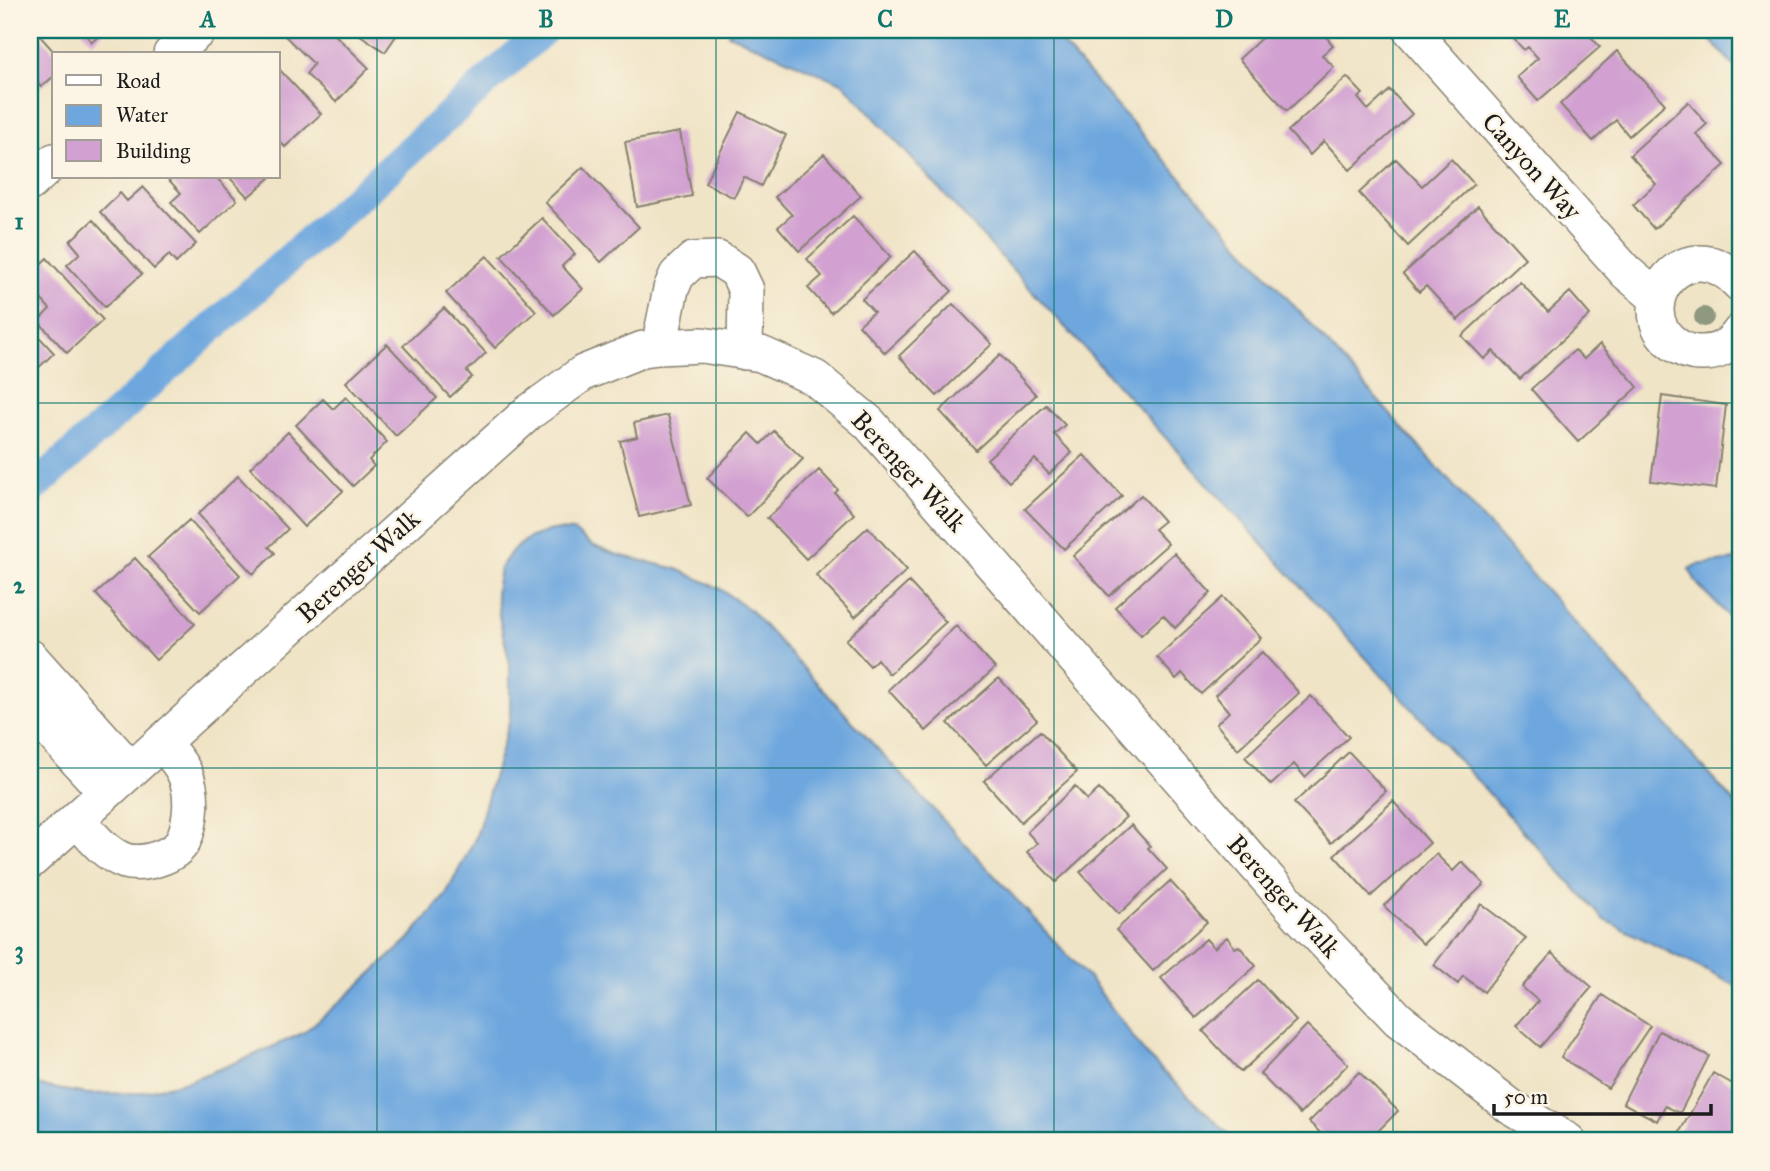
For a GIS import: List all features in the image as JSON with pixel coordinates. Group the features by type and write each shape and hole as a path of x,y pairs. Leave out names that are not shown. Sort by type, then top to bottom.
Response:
{"street":[{"path":"174,52 199,30"},
{"name":"Canyon Way","path":"1411,30 1626,272 1657,298"},
{"path":"30,183 52,163"},
{"path":"659,346 671,289 677,275 693,260 718,259 737,271 746,290 745,352"},
{"path":"1740,284 1730,272 1717,265 1701,262 1686,265 1673,272 1663,284 1657,298 1656,313 1660,328 1669,340 1694,354 1723,349 1735,340 1740,332"},
{"name":"Berenger Walk","path":"30,861 528,413 583,373 643,349 659,346 702,345 761,354 815,378 869,423 1301,917 1398,1019 1511,1107 1569,1141"},
{"path":"30,657 119,781"},
{"path":"30,709 119,781"},
{"path":"77,819 109,852 126,861 144,863 164,856 182,843 189,821 191,795 184,772 162,742"}],"water":[{"path":"733,30 1050,30 1740,809 1740,988 1603,919 844,84 728,34"},
{"path":"1701,30 1740,30 1740,71 1735,67"},
{"path":"551,530 574,531 592,545 618,555 677,569 719,588 750,610 1094,984 1147,1056 1236,1141 30,1141 30,1084 87,1094 139,1093 188,1081 303,1033 408,940 445,896 476,837 510,719 510,664 496,591 500,568 512,551 529,538"},
{"path":"1740,559 1740,628 1698,585 1689,569 1696,565"}],"building":[{"path":"30,30 45,30 39,35 54,52 52,52 52,78 41,87 30,75"},
{"path":"81,30 106,30 92,42"},
{"path":"291,30 330,30 369,68 336,102 306,74 314,64 285,36"},
{"path":"353,30 400,30 385,52"},
{"path":"1270,30 1320,30 1333,45 1322,55 1334,67 1287,111 1239,59"},
{"path":"1512,30 1585,30 1600,47 1538,101 1517,77 1538,58 1528,47 1524,50 1508,33"},
{"path":"1617,51 1665,104 1629,136 1616,120 1593,141 1560,104"},
{"path":"280,70 321,114 285,147 280,142"},
{"path":"1347,77 1363,94 1358,98 1368,110 1390,90 1412,114 1350,170 1324,141 1310,155 1288,131"},
{"path":"1688,102 1707,124 1696,134 1725,165 1654,229 1633,205 1656,184 1630,155"},
{"path":"740,112 786,135 761,186 744,177 734,198 705,183"},
{"path":"680,132 692,196 637,207 625,142"},
{"path":"824,154 861,196 799,251 778,227 792,215 775,197"},
{"path":"1396,159 1422,186 1451,159 1474,184 1408,246 1359,193"},
{"path":"583,167 639,227 601,262 545,202"},
{"path":"167,178 217,178 237,200 200,234 171,202 181,193"},
{"path":"230,178 270,178 248,197"},
{"path":"143,187 196,244 176,263 169,255 154,269 100,212 120,193 127,201"},
{"path":"1478,206 1525,258 1458,320 1426,286 1419,292 1403,274"},
{"path":"853,216 891,257 831,313 808,288 822,276 807,259"},
{"path":"542,218 575,254 562,266 583,289 554,315 501,256"},
{"path":"93,220 142,274 105,307 67,265 80,253 70,241"},
{"path":"915,251 952,291 885,353 859,325 874,312 862,299"},
{"path":"487,256 536,311 495,348 446,293"},
{"path":"47,258 103,320 67,353 38,321 50,309 30,287 30,274"},
{"path":"1520,282 1548,312 1570,292 1590,315 1520,379 1493,351 1484,359 1462,336"},
{"path":"953,304 992,344 937,396 899,356"},
{"path":"444,308 486,353 467,371 472,377 450,397 403,346"},
{"path":"30,327 54,353 30,376"},
{"path":"387,344 437,398 396,436 346,382"},
{"path":"1600,344 1638,387 1578,442 1531,389 1575,350 1584,359"},
{"path":"1000,355 1036,395 976,450 940,411"},
{"path":"1662,396 1726,405 1716,489 1651,481"},
{"path":"346,397 387,442 369,460 374,466 353,486 296,425 323,399 333,409"},
{"path":"1046,405 1065,425 1054,434 1072,453 1049,474 1035,459 1009,482 987,459"},
{"path":"668,415 691,505 639,517 620,441 637,437 634,423"},
{"path":"774,431 803,459 747,517 707,478 750,433 761,444"},
{"path":"288,432 343,491 304,527 250,468"},
{"path":"1084,455 1122,496 1064,549 1025,509"},
{"path":"819,470 838,490 835,493 854,514 806,559 767,518"},
{"path":"238,476 288,529 269,547 275,553 253,574 198,514"},
{"path":"1141,495 1164,521 1154,529 1168,544 1109,596 1073,556"},
{"path":"189,520 240,575 200,612 148,557"},
{"path":"868,527 907,570 855,617 816,575"},
{"path":"1174,553 1211,593 1175,628 1163,615 1141,635 1115,607"},
{"path":"135,558 195,624 156,660 96,594"},
{"path":"909,582 946,622 889,674 877,659 870,666 846,640"},
{"path":"1223,597 1261,638 1201,694 1182,673 1176,679 1157,657"},
{"path":"956,626 995,668 926,731 888,690"},
{"path":"1262,652 1299,693 1238,749 1216,724 1229,712 1215,695"},
{"path":"999,678 1037,720 986,765 948,723"},
{"path":"1311,696 1349,737 1305,777 1294,764 1271,785 1245,757"},
{"path":"1040,731 1077,772 1021,822 984,781"},
{"path":"1349,752 1386,791 1331,843 1294,803"},
{"path":"1075,786 1087,800 1099,789 1126,817 1056,882 1027,852 1037,843 1027,832"},
{"path":"1393,801 1430,843 1371,896 1334,855"},
{"path":"1131,825 1167,869 1119,914 1080,872"},
{"path":"1436,854 1453,871 1462,862 1484,884 1423,944 1384,906"},
{"path":"1170,881 1207,922 1153,971 1116,930"},
{"path":"1481,904 1526,938 1484,992 1463,976 1458,984 1434,965"},
{"path":"1227,937 1235,948 1239,946 1256,966 1196,1018 1161,978 1206,939 1214,948"},
{"path":"1552,953 1592,987 1540,1047 1516,1026 1538,1001 1522,987"},
{"path":"1258,980 1296,1021 1241,1072 1203,1031"},
{"path":"1602,995 1650,1026 1608,1088 1561,1057"},
{"path":"1307,1025 1348,1064 1300,1114 1260,1074"},
{"path":"1659,1031 1709,1056 1680,1113 1665,1106 1657,1121 1623,1103"},
{"path":"1359,1072 1398,1111 1368,1141 1329,1141 1309,1122"},
{"path":"1713,1073 1740,1088 1739,1141 1694,1141 1679,1133"}],"waterway":[{"path":"30,491 544,30"}]}
